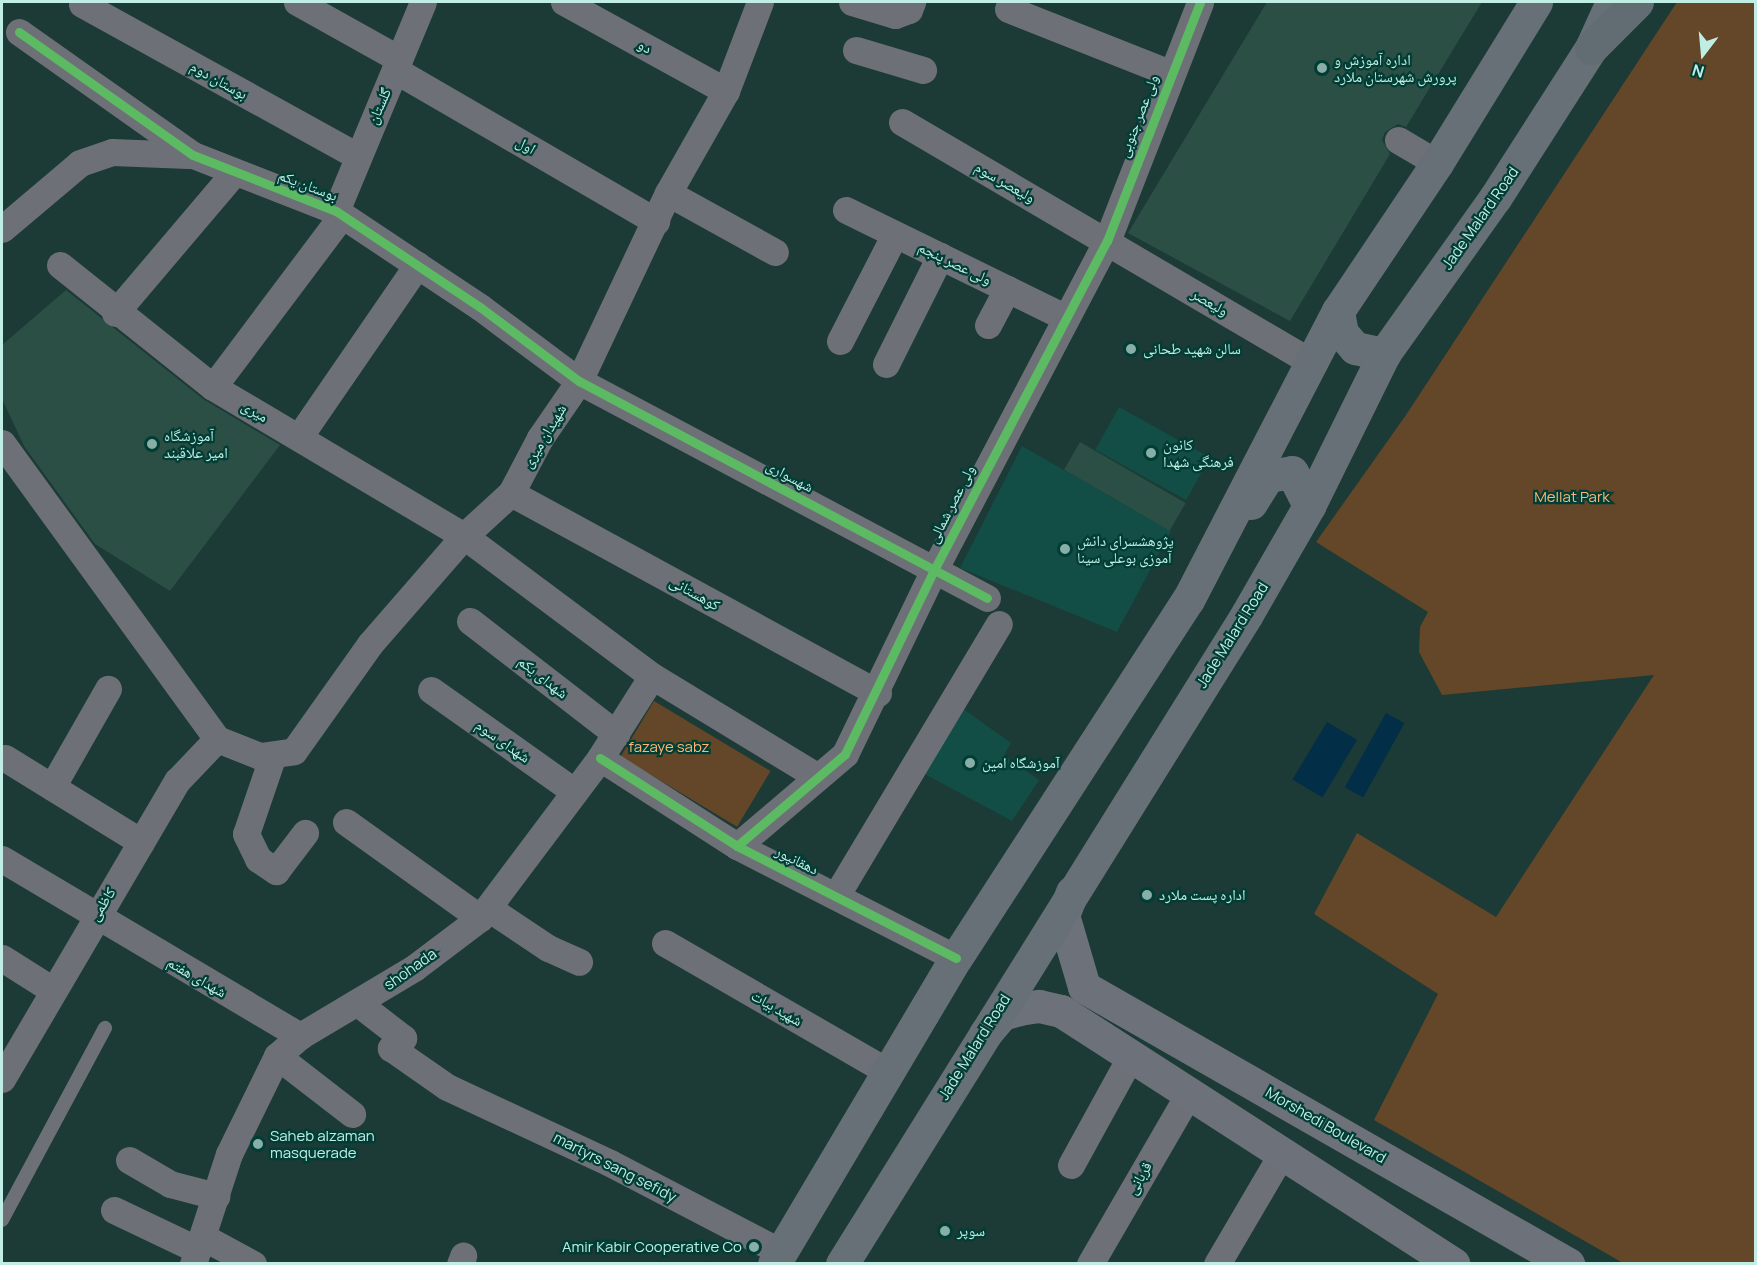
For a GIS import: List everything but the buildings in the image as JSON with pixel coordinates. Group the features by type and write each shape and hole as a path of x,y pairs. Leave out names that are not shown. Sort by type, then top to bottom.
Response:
{"highway":[{"path":"1591,48 1637,2"}],"main road":[{"path":"1188,600 1338,311 1437,163 1536,2"},
{"name":"Jade Malard Road","path":"842,1263 1076,882 1247,614 1309,506 1383,354 1495,198 1591,48 1612,2"},
{"path":"1338,311 1342,333 1355,348 1383,354"},
{"path":"777,1258 956,958 1268,476 1292,472 1309,506"},
{"name":"Morshedi Boulevard","path":"1076,882 1063,915 1084,987 1568,1263"},
{"path":"975,1045 1002,1014 1039,1006 1061,1011 1453,1263"},
{"path":"1202,1102 1246,1112 1254,1106 1256,1098 1236,1072"},
{"path":"1282,1153 1271,1132 1277,1116 1284,1113 1322,1123"}],"street":[{"name":"اول","path":"297,2 656,221"},
{"name":"گلستان","path":"213,387 339,213 357,156 423,2"},
{"name":"دو","path":"564,2 726,91"},
{"name":"شهیدان میری","path":"272,758 294,751 370,644 464,536 511,493 540,438 579,381 668,194 726,91 760,2"},
{"path":"852,2 903,8 881,57"},
{"name":"ولی عصر جنوبی","path":"1107,241 1170,72 1200,2"},
{"name":"بوستان دوم","path":"82,4 357,156"},
{"path":"1008,9 1170,72"},
{"name":"بوستان یکم","path":"19,32 192,155 233,174 339,213 417,265 579,381"},
{"path":"856,50 923,70"},
{"name":"ولیعصر سوم","path":"902,122 1107,241"},
{"path":"1398,140 1437,163"},
{"path":"2,229 80,163 112,152 192,155"},
{"path":"115,313 233,174"},
{"path":"668,194 775,252"},
{"name":"ولی عصر پنجم","path":"846,210 1064,317"},
{"path":"840,341 895,234"},
{"name":"ولی عصر شمالی","path":"737,846 845,754 878,693 934,570 1064,317 1107,241"},
{"name":"ولیعصر","path":"1107,241 1313,363"},
{"path":"886,364 940,256"},
{"name":"میری","path":"60,265 115,313 213,387 464,536"},
{"path":"299,436 417,265"},
{"path":"988,326 1007,289"},
{"name":"شهسواری","path":"579,381 987,598"},
{"path":"2,443 217,739 272,758 246,834 258,859 276,871 305,833"},
{"name":"کوهستانی","path":"511,493 878,693"},
{"path":"464,536 652,676 818,777"},
{"name":"شهدای یکم","path":"470,621 616,734"},
{"path":"836,896 999,624"},
{"name":"shohada","path":"198,1250 229,1155 277,1056 300,1036 359,1004 484,913 600,758 652,676"},
{"path":"52,787 108,689"},
{"name":"شهدای سوم","path":"430,690 575,792"},
{"name":"کاظمی","path":"2,1079 51,989 177,781 217,739"},
{"path":"5,758 141,842"},
{"name":"دهقانپور","path":"600,758 737,846 956,958"},
{"path":"346,822 484,913 579,962"},
{"name":"شهدای هفتم","path":"2,859 94,917 300,1036"},
{"name":"شهید بیات","path":"665,943 888,1072"},
{"path":"2,958 51,989"},
{"name":"martyrs sang sefidy","path":"359,1004 403,1038 391,1048 447,1087 610,1163 777,1258"},
{"path":"277,1056 352,1114"},
{"path":"1071,1166 1131,1056"},
{"name":"قربانی","path":"1090,1263 1202,1102"},
{"path":"1217,1263 1282,1153"},
{"path":"129,1160 170,1184 216,1196"},
{"path":"114,1210 198,1250 253,1263"}],"lane":[{"path":"2,1220 105,1028"}],"shaded area":[{"name":"کانون فرهنگی شهدا","path":"1119,407 1210,457 1186,500 1095,450"},
{"name":"پژوهشسرای دانش آموزی بوعلی سینا","path":"1022,446 1171,531 1117,632 960,568"},
{"name":"آموزشگاه امین","path":"958,705 1011,743 1004,755 1039,780 1012,821 919,771"}],"green space":[{"name":"Mellat Park","path":"1677,2 1755,2 1755,1263 1623,1263 1374,1120 1438,994 1314,914 1357,833 1496,917 1654,675 1442,695 1419,652 1420,627 1428,612 1316,542 1406,415"},
{"name":"fazaye sabz","path":"654,701 771,771 737,827 621,757"}],"water":[{"path":"1386,713 1404,723 1363,798 1345,787"},
{"path":"1327,722 1357,740 1322,797 1292,779"}],"cycle path":[{"path":"737,846 845,754 934,570 1107,241 1200,2"},
{"path":"19,32 193,155 336,211 480,307 579,381 987,598"},
{"path":"600,758 737,846 956,958"}],"place":[{"name":"اداره آموزش و پرورش شهرستان ملارد","path":"1322,68"},
{"name":"سالن شهید طحانی","path":"1131,349"},
{"name":"آموزشگاه امیر علاقبند","path":"152,444"},
{"name":"کانون فرهنگی شهدا","path":"1151,453"},
{"name":"پژوهشسرای دانش آموزی بوعلی سینا","path":"1065,549"},
{"name":"آموزشگاه امین","path":"970,763"},
{"name":"اداره پست ملارد","path":"1147,895"},
{"name":"Saheb alzaman masquerade","path":"258,1144"},
{"name":"سوپر","path":"945,1231"},
{"name":"Amir Kabir Cooperative Co","path":"754,1247"}]}
